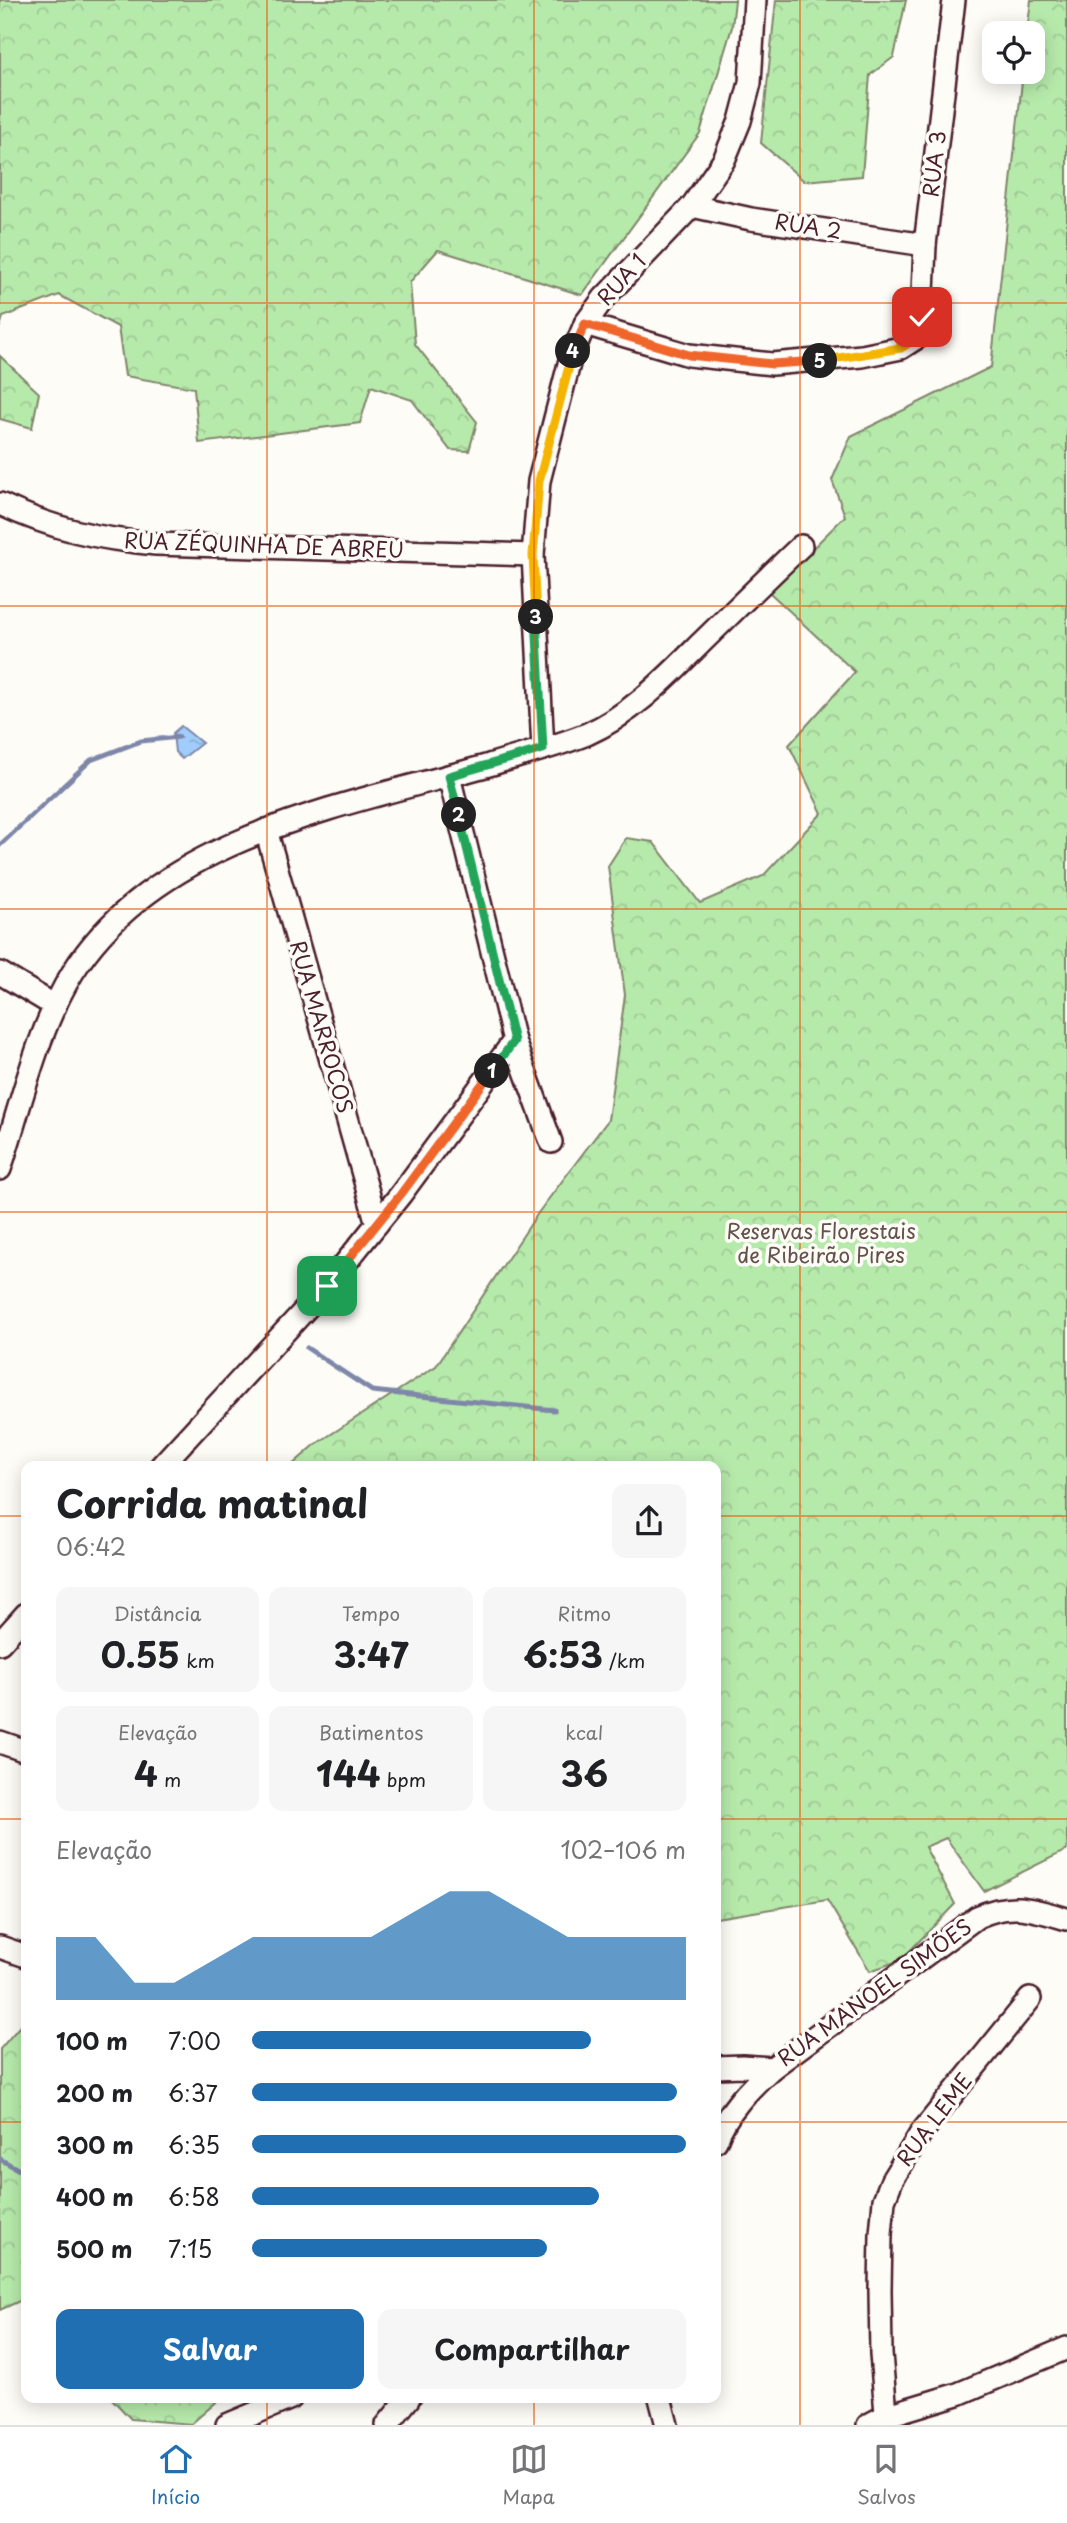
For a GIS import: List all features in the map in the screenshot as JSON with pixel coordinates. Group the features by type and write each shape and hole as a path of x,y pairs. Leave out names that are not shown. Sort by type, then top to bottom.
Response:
{"street":[{"name":"RUA 1","path":"543,749 533,555 539,481 570,360 585,324 604,298 692,206 724,160 740,121 750,83 755,0"},
{"name":"RUA 3","path":"585,324 689,355 772,364 823,361 901,348 918,337 921,328 925,245 954,0"},
{"name":"RUA 2","path":"692,206 751,219 925,245"},
{"name":"RUA ZÉQUINHA DE ABREU","path":"0,504 52,527 110,540 156,544 533,555"},
{"path":"0,1169 55,1006 74,970 97,940 126,911 174,875 265,830 360,799 449,776 587,734 635,706 801,545"},
{"path":"449,776 514,1041 551,1142"},
{"name":"RUA MARROCOS","path":"265,830 377,1224"},
{"path":"0,973 55,1006"},
{"path":"166,1461 327,1286 377,1224 514,1041"},
{"path":"0,1643 21,1620"},
{"path":"0,1742 21,1749"},
{"name":"RUA MANOEL SIMÕES","path":"721,2128 749,2089 772,2068 977,1917 1009,1906 1067,1919"},
{"path":"0,1947 21,1954"},
{"name":"RUA LEME","path":"880,2422 880,2234 884,2200 892,2180 921,2133 1030,1998"},
{"path":"721,2067 772,2068"},
{"path":"880,2422 958,2394 1067,2348"},
{"path":"227,2425 279,2403"},
{"path":"387,2425 405,2403"},
{"path":"402,2425 406,2403"},
{"path":"661,2403 667,2425"}],"green space":[{"path":"0,0 735,0 732,27 700,133 582,295 438,250 410,282 415,344 477,422 469,451 450,450 412,400 371,386 360,423 199,443 194,388 125,376 118,327 59,295 3,317 0,327"},
{"path":"776,0 906,0 894,57 870,75 862,176 804,181 761,143"},
{"name":"Reservas Florestais de Ribeirão Pires","path":"1031,0 1067,0 1067,1850 984,1891 946,1838 925,1847 955,1904 901,1960 870,1971 827,1900 721,1917 721,1461 297,1461 316,1444 436,1366 538,1213 608,1120 625,995 608,866 626,838 653,842 700,903 763,876 822,813 789,745 855,672 769,592 845,516 832,480 851,436 991,367 1022,84 1045,84 1045,21 1028,21"},
{"path":"0,356 39,393 32,428 0,419"},
{"path":"21,2025 21,2300 0,2310 0,2049"},
{"path":"116,2403 215,2403 191,2424 131,2419"}],"water":[{"path":"181,726 202,743 182,759 175,752 173,733"}],"waterway":[{"path":"0,845 91,760 141,741 179,737"},
{"path":"307,1348 372,1391 554,1410"},
{"path":"0,2159 21,2171"}],"route":[{"path":"327,1286 401,1194 514,1041 449,776 543,749 533,555 539,481 570,360 585,324 689,355 772,364 823,361 901,348 918,337 922,317"}]}
